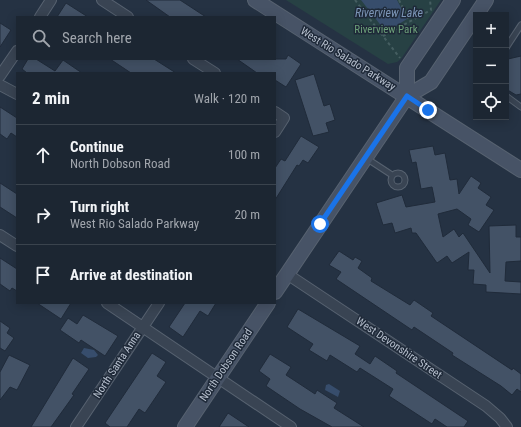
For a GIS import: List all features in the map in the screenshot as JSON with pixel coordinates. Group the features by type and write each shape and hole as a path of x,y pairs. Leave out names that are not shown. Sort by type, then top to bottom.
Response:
{"main road":[{"name":"West Rio Salado Parkway","path":"255,0 521,170"},
{"path":"407,96 407,68 453,0"},
{"path":"276,290 407,96 431,82 486,0"},
{"name":"North Dobson Road","path":"185,427 267,304"}],"street":[{"path":"41,16 51,0"},
{"path":"102,0 126,16"},
{"path":"0,76 16,52"},
{"path":"195,60 213,72"},
{"path":"0,85 16,93"},
{"path":"276,113 284,118 276,130"},
{"path":"0,235 16,245"},
{"name":"West Devonshire Street","path":"287,274 486,406 500,418 507,427"},
{"path":"110,304 217,379 291,427"},
{"name":"North Santa Anna","path":"76,427 158,304"}],"lane":[{"path":"509,43 521,25"},
{"path":"509,98 521,106"},
{"path":"365,157 392,175"}],"path":[{"path":"355,0 402,61 409,65"},
{"path":"399,0 410,22"},
{"path":"383,36 431,10 430,0"}],"green space":[{"name":"Riverview Park","path":"286,0 441,0 401,59 397,62 388,64"}],"water":[{"name":"Riverview Lake","path":"361,0 397,0 407,19 386,32"},
{"path":"84,348 94,350 98,355 96,357 88,358 81,353"},
{"path":"329,384 340,391 338,397 325,390 326,385"}],"building":[{"path":"146,0 180,0 204,16 169,16"},
{"path":"66,3 86,16 58,16"},
{"path":"0,23 11,30 0,47"},
{"path":"288,55 301,64 286,87 276,81 276,72 256,72 238,60 276,60 286,59"},
{"path":"521,56 521,94 516,95 509,91 509,59"},
{"path":"27,60 38,60 55,71 63,60 81,72 26,72 22,69"},
{"path":"112,60 156,60 174,72 130,72"},
{"path":"314,74 324,106 330,104 335,120 326,123 329,132 313,136 295,80"},
{"path":"0,107 16,117 16,136 11,133 7,139 0,134"},
{"path":"301,136 319,147 308,163 303,160 299,166 297,165 276,198 276,166 281,159 285,161"},
{"path":"433,146 435,155 445,153 450,180 457,179 459,194 471,176 481,183 478,188 491,197 486,205 494,210 479,232 468,225 471,219 457,209 438,214 443,237 454,229 459,237 463,233 490,273 489,226 516,225 516,237 521,237 521,261 506,262 505,281 521,282 521,294 486,292 486,285 473,284 474,270 468,270 469,252 452,263 447,256 437,263 416,233 412,233 411,228 395,233 392,223 383,225 376,203 402,195 406,207 435,202 432,187 421,189 416,162 412,163 409,150"},
{"path":"0,183 16,193 16,217 0,207"},
{"path":"339,251 353,260 355,257 362,261 358,268 372,278 371,281 410,305 414,300 433,313 431,316 512,370 513,368 521,374 521,392 517,389 512,395 501,386 452,355 453,353 414,327 412,330 336,279 341,272 329,265"},
{"path":"0,258 16,268 16,290 12,288 10,291 0,284"},
{"path":"38,304 70,304 61,319"},
{"path":"184,304 215,304 208,316 200,311 183,337 169,327"},
{"path":"298,309 360,346 355,354 370,364 375,356 397,371 396,373 468,421 464,427 447,427 435,419 432,424 389,396 393,389 360,368 357,372 330,355 327,361 309,350 313,344 287,327"},
{"path":"83,315 118,336 105,356 81,340 79,343 60,330 68,318 77,324"},
{"path":"0,321 10,328 7,333 14,338 5,351 0,348"},
{"path":"152,353 166,362 157,376 166,382 145,413 139,409 127,427 110,427 105,423"},
{"path":"270,354 291,367 286,375 315,394 317,390 337,403 334,408 364,427 332,427 300,409 266,386 270,379 259,371"},
{"path":"9,355 30,365 17,390 10,387 0,400 0,372"},
{"path":"73,358 89,369 72,394 74,395 51,427 31,427"},
{"path":"228,413 249,427 219,427"}],"route":[{"path":"320,224 407,96 428,110"}]}
